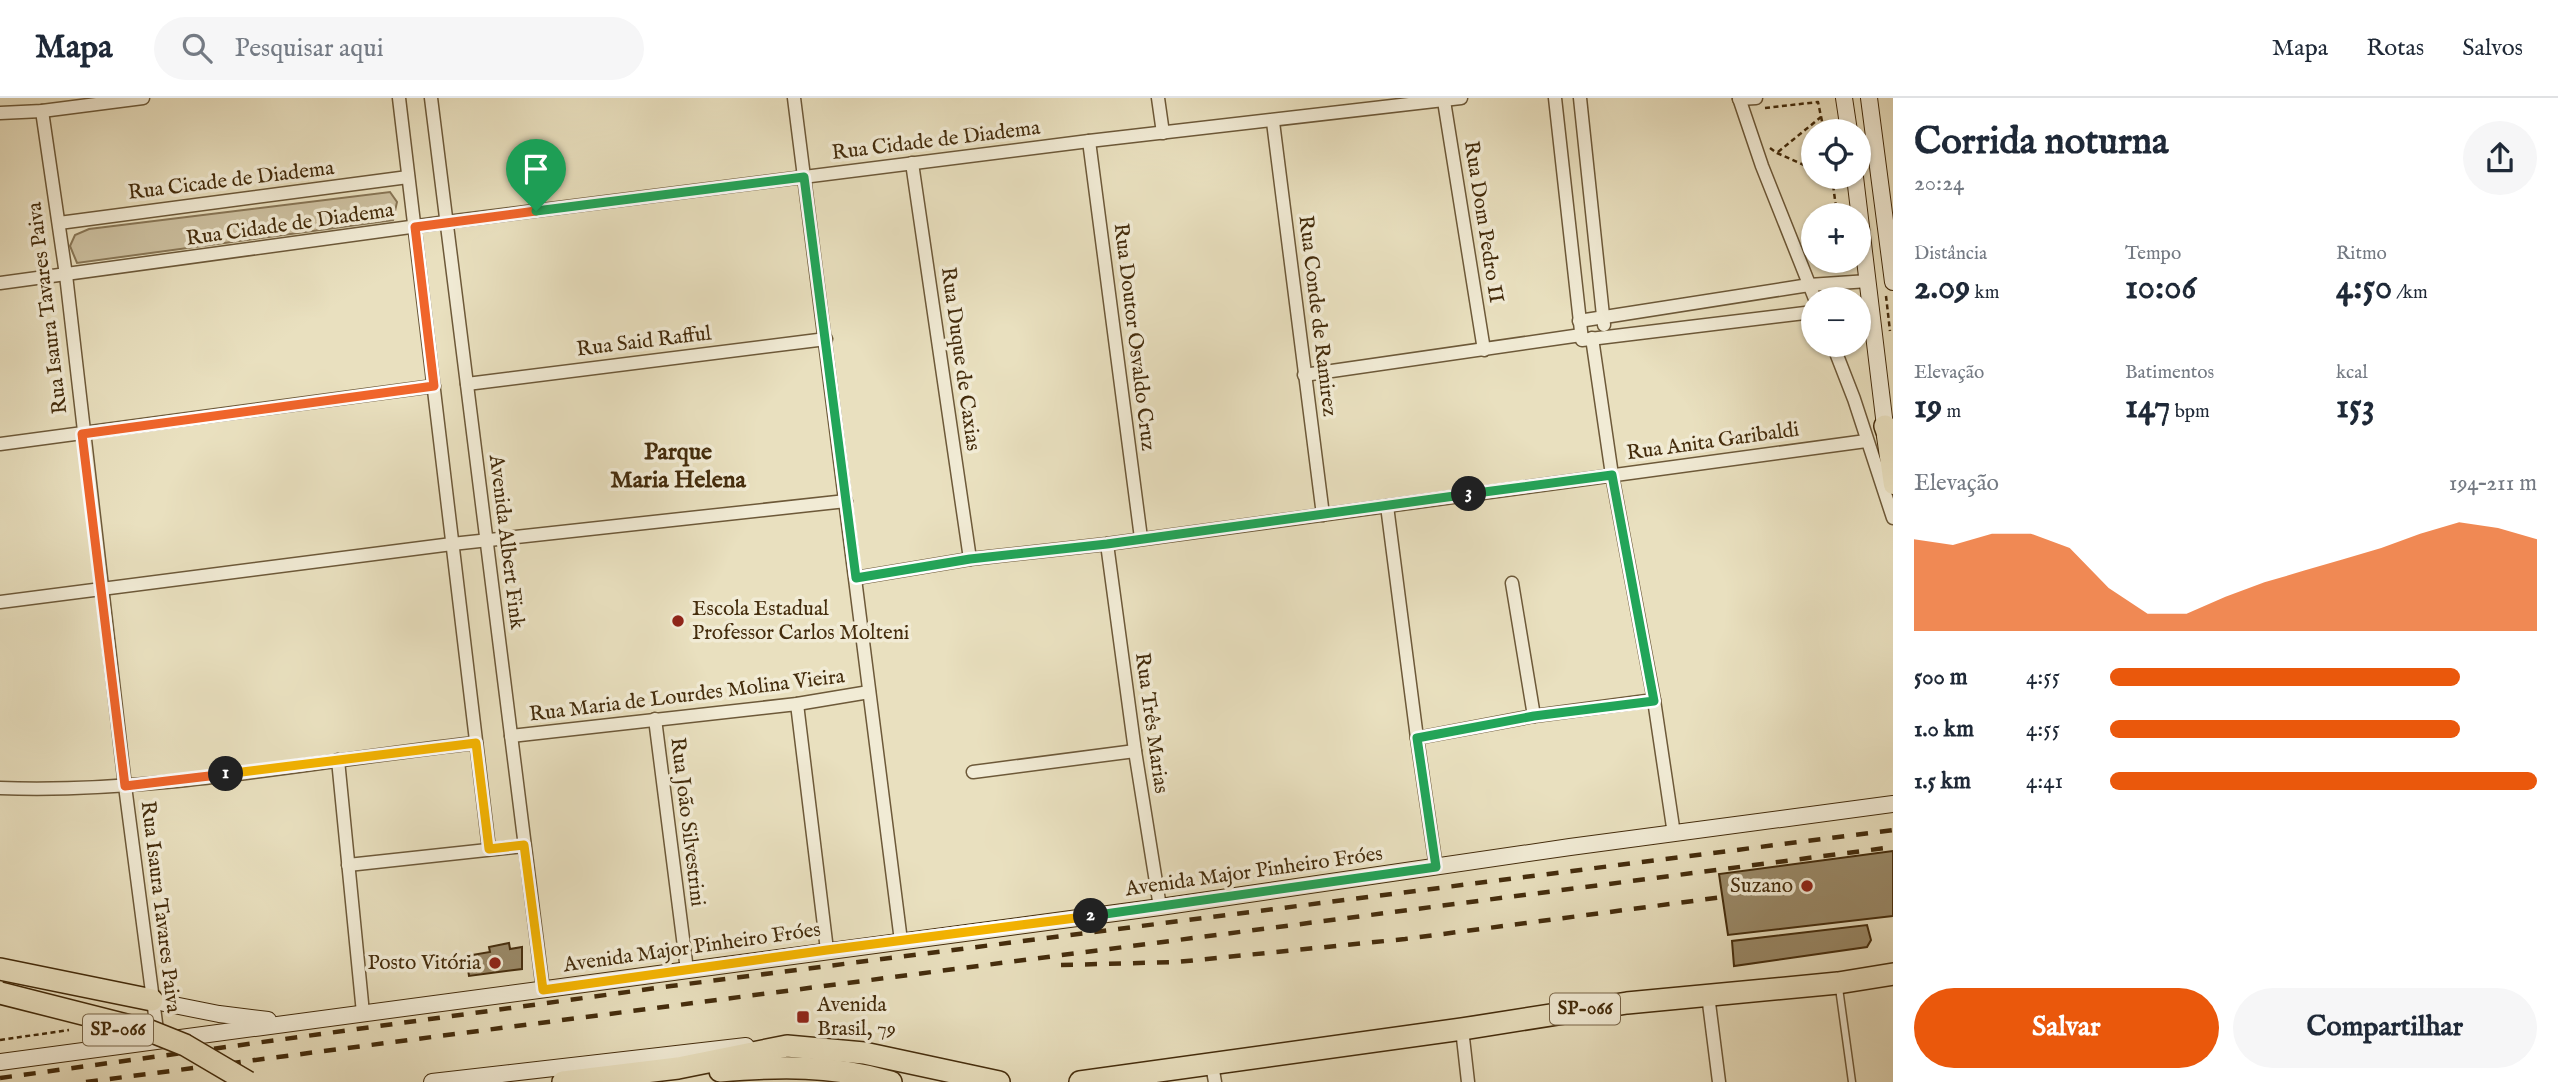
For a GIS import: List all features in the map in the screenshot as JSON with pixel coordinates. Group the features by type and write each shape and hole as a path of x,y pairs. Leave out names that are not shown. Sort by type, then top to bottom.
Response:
{"highway":[{"path":"1885,426 1893,449"},
{"path":"0,969 158,1002"},
{"name":"SP-066","path":"1080,1082 1213,1074 1462,1029 1627,1003 1838,983 1893,974"},
{"path":"0,993 150,1031 185,1045 248,1082"},
{"name":"SP-066","path":"0,1003 111,1028 151,1040 191,1059 227,1082"},
{"path":"627,1082 787,1046 864,1053 989,1080"},
{"path":"563,1082 679,1071 776,1066 838,1070 879,1080"}],"main road":[{"path":"1885,426 1893,485"}],"street":[{"path":"0,113 42,111 143,98"},
{"path":"399,98 489,849"},
{"name":"Avenida Albert Fink","path":"431,98 543,990"},
{"path":"794,98 901,941"},
{"path":"1158,98 1163,133"},
{"name":"Rua Cidade de Diadema","path":"0,283 447,222 912,163 1461,98"},
{"path":"1555,98 1579,321 1590,337 1612,475 1654,701 1674,834"},
{"path":"1580,98 1603,319 1590,337"},
{"path":"1844,98 1847,119"},
{"path":"1579,321 1809,285 1868,281 1890,286 1870,98"},
{"path":"1739,99 1809,285"},
{"path":"1739,99 1757,103"},
{"name":"Rua Dom Pedro II","path":"1444,101 1483,350"},
{"name":"Rua Isaura Tavares Paiva","path":"42,111 66,275 82,434 125,786 158,1002 159,1042"},
{"name":"Rua Conde de Ramirez","path":"1273,122 1323,515"},
{"name":"Rua Doutor Osvaldo Cruz","path":"1089,141 1141,538"},
{"name":"Rua Duque de Caxias","path":"912,163 970,559"},
{"name":"Rua Cicade de Diadema","path":"59,223 408,177"},
{"path":"1856,189 1867,287"},
{"path":"1304,375 1483,350 1801,313"},
{"name":"Rua Said Rafful","path":"467,384 826,339"},
{"path":"1871,344 1885,426"},
{"path":"1837,357 1893,518"},
{"path":"0,444 434,386"},
{"name":"Rua Anita Garibaldi","path":"856,578 970,559 1107,544 1866,440"},
{"path":"0,602 452,544 846,501"},
{"path":"1387,506 1436,867"},
{"name":"Rua Três Marias","path":"1107,544 1135,751 1160,907"},
{"path":"1512,583 1534,716"},
{"name":"Rua Maria de Lourdes Molina Vieira","path":"510,736 797,704 869,692"},
{"path":"1417,738 1534,716 1654,701"},
{"path":"797,704 827,950"},
{"name":"Rua João Silvestrini","path":"655,719 687,971"},
{"path":"0,788 59,790 125,786 476,743"},
{"path":"973,772 1135,751"},
{"path":"338,760 363,1013"},
{"name":"Avenida Major Pinheiro Fróes","path":"0,1062 1160,907 1893,804"},
{"path":"348,865 524,845"},
{"path":"1708,995 1719,1082"},
{"path":"158,1002 177,1011 181,1017 181,1038"},
{"name":"Avenida Major Pinheiro Fróes","path":"158,1002 219,1014 288,1023"},
{"path":"1462,1029 1468,1082"},
{"path":"432,1082 763,1044 787,1046"},
{"path":"741,1082 776,1066"}],"lane":[{"path":"1838,983 1852,1082"}],"path":[{"path":"1757,103 1818,102 1821,117 1762,166"},
{"path":"1767,145 1777,153 1801,164"},
{"path":"1890,286 1891,341"}],"shaded area":[{"path":"390,192 397,202 393,220 77,263 70,246 75,235 89,229"}],"building":[{"name":"Suzano","path":"1893,851 1893,916 1728,935 1719,874"},
{"path":"1867,925 1871,940 1867,947 1734,966 1732,941"},
{"name":"Posto Vitória","path":"509,943 510,949 522,947 522,969 469,976 466,956 490,952 489,947"}],"railway":[{"path":"0,1078 671,986 1893,830"},
{"path":"86,1082 1893,847"},
{"path":"1061,965 1177,962 1405,939 1723,897"}],"place":[{"name":"Escola Estadual Professor Carlos Molteni","path":"678,621"},
{"name":"Suzano","path":"1807,886"},
{"name":"Posto Vitória","path":"495,963"},
{"name":"Avenida Brasil, 79","path":"803,1017"}],"district":[{"name":"Parque Maria Helena","path":"678,466"}],"route":[{"path":"804,177 856,578 970,559 1107,544 1612,475 1654,701 1534,716 1417,738 1436,867 543,990 524,845 489,849 476,743 125,786 82,434 434,386 415,227 536,211 804,177"}]}
